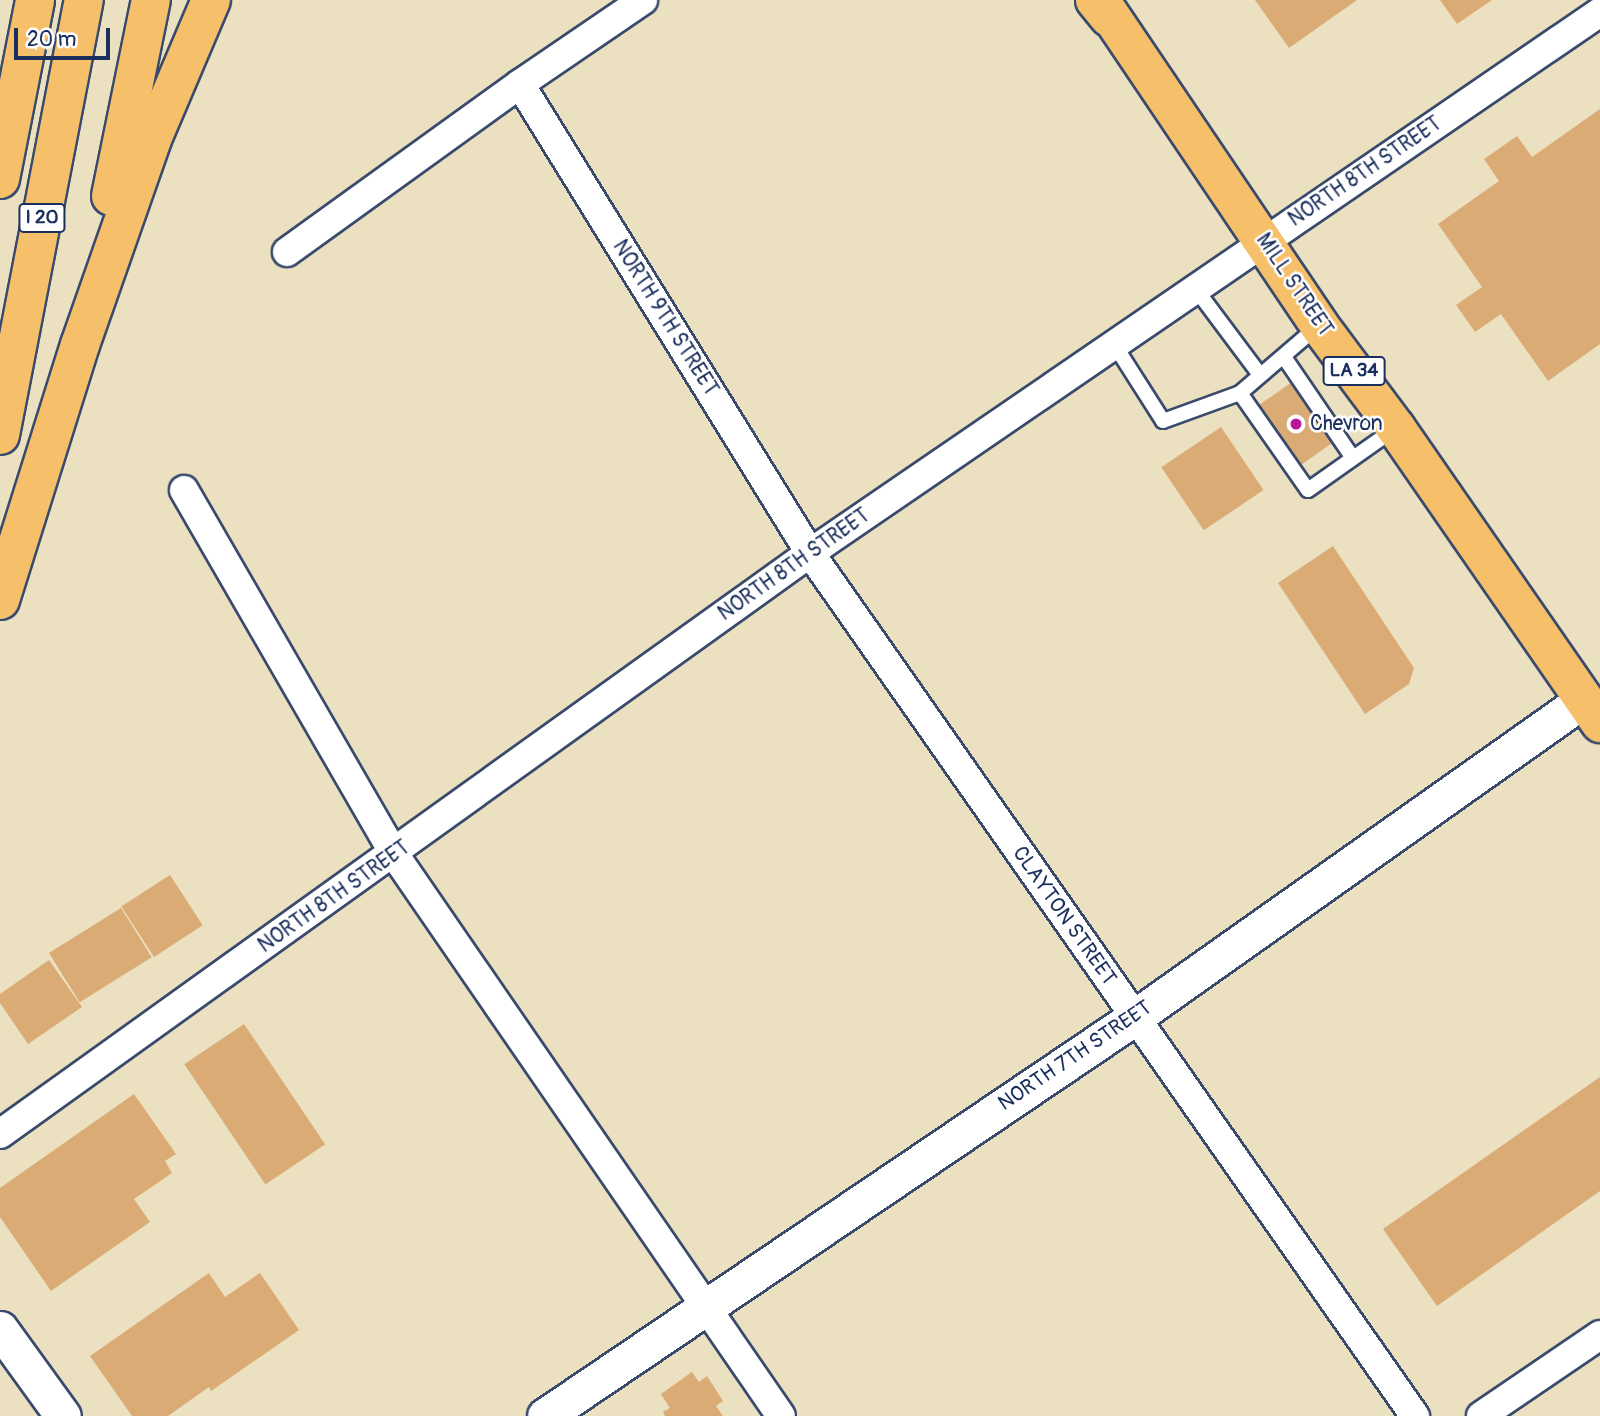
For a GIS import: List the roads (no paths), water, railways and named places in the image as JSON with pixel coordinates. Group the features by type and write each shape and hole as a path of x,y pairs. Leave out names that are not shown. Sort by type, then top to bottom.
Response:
{"main road":[{"name":"I 20","path":"0,179 35,0"},
{"name":"I 20","path":"0,435 84,0"},
{"path":"80,345 151,0"},
{"path":"0,600 80,345 152,139 211,0"},
{"name":"MILL STREET","path":"1101,6 1265,241 1320,325 1594,704"}],"street":[{"path":"288,252 520,83 643,0"},
{"name":"NORTH 8TH STREET","path":"0,1135 810,553 1600,12"},
{"name":"NORTH 9TH STREET","path":"520,83 810,553"},
{"path":"184,490 394,854 781,1416"},
{"name":"CLAYTON STREET","path":"810,553 1415,1416"},
{"name":"NORTH 7TH STREET","path":"545,1416 1594,704"},
{"path":"0,1329 63,1416"},
{"path":"1481,1416 1598,1341"}],"lane":[{"path":"1195,289 1260,375"},
{"path":"1114,344 1163,421 1240,393 1320,325"},
{"path":"1284,357 1353,458"},
{"path":"1240,393 1308,490 1396,428"}],"place":[{"name":"Chevron","path":"1296,424"}]}
